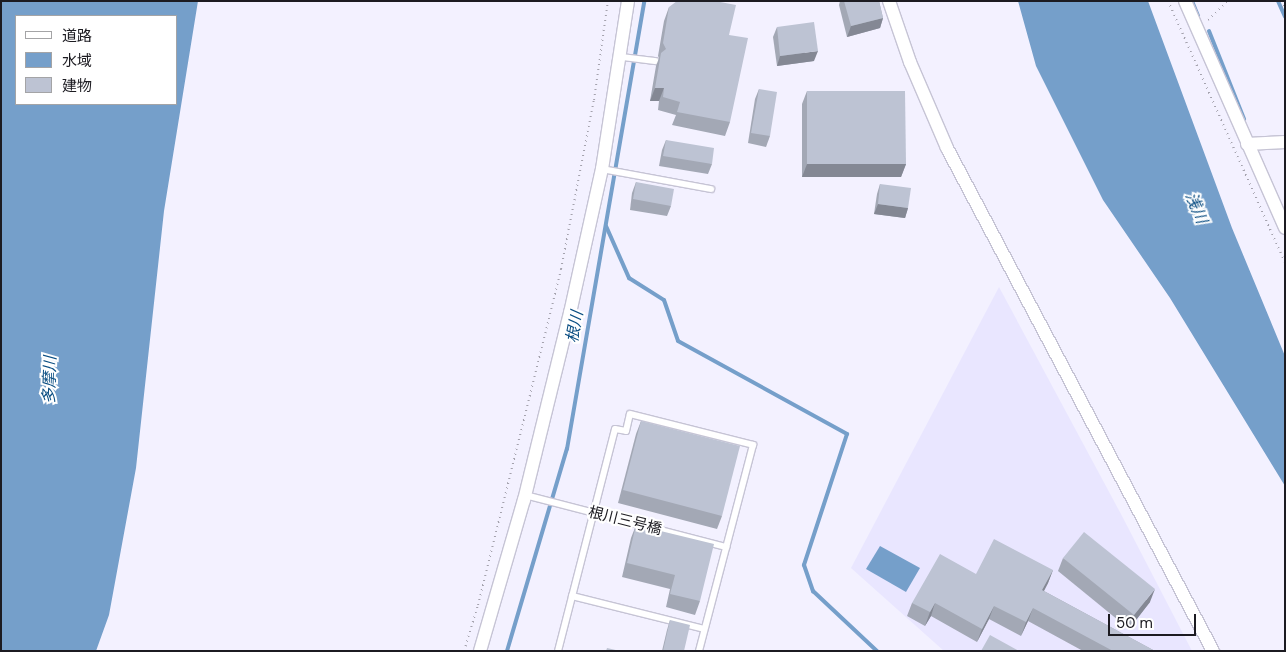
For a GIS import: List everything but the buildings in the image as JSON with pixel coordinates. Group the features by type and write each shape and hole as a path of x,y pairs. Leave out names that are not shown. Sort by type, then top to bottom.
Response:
{"street":[{"path":"480,651 525,495 606,170 625,57 628,1"},
{"path":"889,1 910,62 947,148 1213,651"},
{"path":"1185,1 1285,228"},
{"path":"1247,144 1285,142"}],"lane":[{"path":"625,57 656,62"},
{"path":"606,170 711,189"},
{"path":"558,651 614,429 626,431 630,414 753,445 699,651"},
{"name":"根川三号橋","path":"525,495 726,547"},
{"path":"572,596 704,629"}],"path":[{"path":"464,651 478,604 561,270 594,100 608,1"},
{"path":"1168,1 1285,262"},
{"path":"1198,30 1228,1"},
{"path":"1281,1 1285,10"}],"shaded area":[{"path":"999,287 1192,651 944,651 851,568"}],"water":[{"name":"多摩川","path":"1,1 198,1 164,211 136,468 109,615 96,651 1,651"},
{"name":"浅川","path":"1018,1 1148,1 1232,228 1285,356 1285,486 1170,298 1103,200 1036,66"},
{"path":"880,546 920,568 906,592 866,569"}],"waterway":[{"name":"根川","path":"507,651 567,449 644,1"},
{"path":"1192,1 1198,16"},
{"path":"1278,1 1285,17"},
{"path":"1209,31 1244,119"},
{"path":"606,226 629,278 664,300 678,341 847,434 804,565 813,591 877,651"}]}
